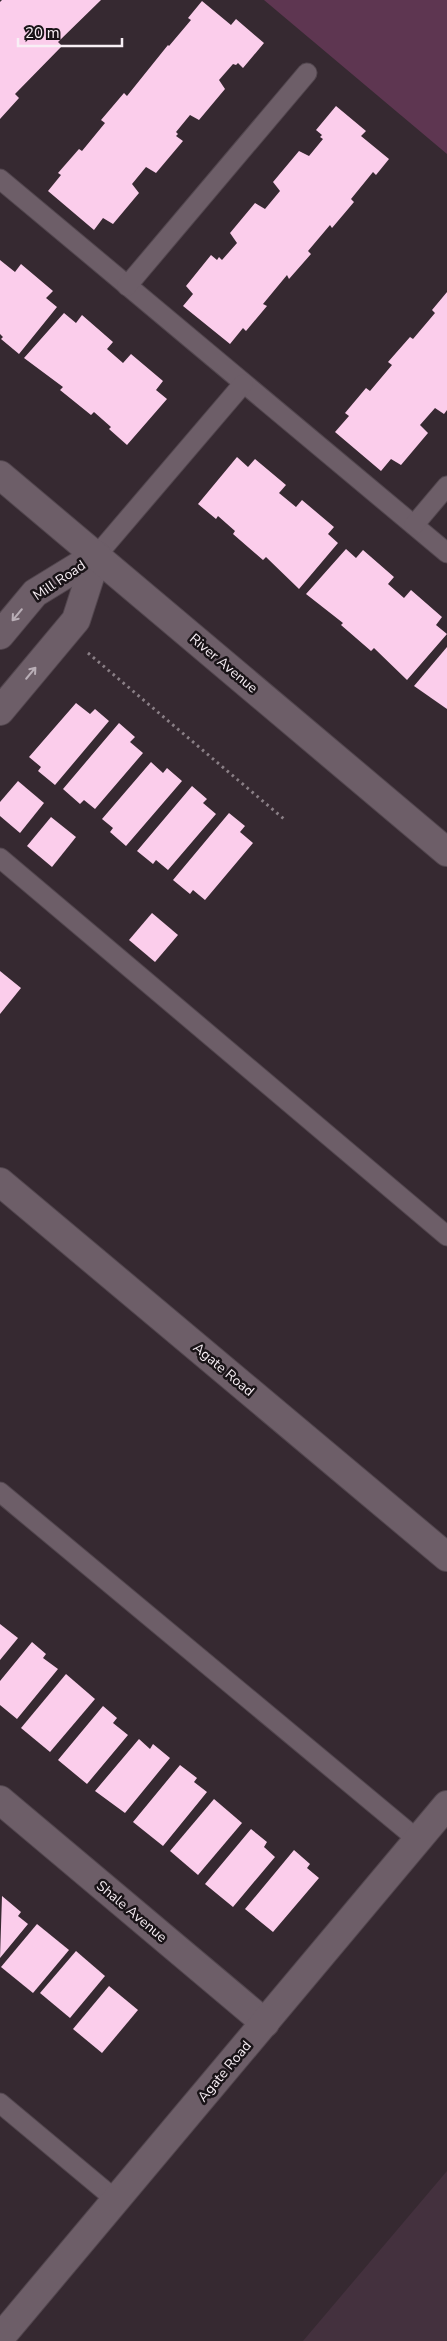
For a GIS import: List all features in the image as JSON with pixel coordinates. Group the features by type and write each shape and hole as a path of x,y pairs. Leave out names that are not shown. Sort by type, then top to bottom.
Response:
{"street":[{"name":"River Avenue","path":"0,474 447,852"},
{"name":"Mill Road","path":"0,635 35,593 97,556"},
{"name":"Mill Road","path":"0,711 76,620 97,556"},
{"name":"Agate Road","path":"0,1182 447,1557"},
{"name":"Shale Avenue","path":"0,1800 265,2023"},
{"name":"Agate Road","path":"0,2338 447,1805"}],"lane":[{"path":"127,286 307,73"},
{"path":"0,179 447,554"},
{"path":"97,556 243,384"},
{"path":"414,525 447,486"},
{"path":"0,858 447,1236"},
{"path":"0,1492 418,1840"},
{"path":"0,2103 116,2200"}],"path":[{"path":"86,651 284,819"}],"shaded area":[{"path":"264,0 447,0 447,154"},
{"path":"447,2171 447,2341 303,2341"}],"building":[{"path":"2,0 101,0 58,42 62,46 15,94 19,98 0,119 0,2"},
{"path":"202,1 231,25 236,19 264,43 243,68 238,63 236,65 233,64 219,80 225,89 199,120 190,115 176,132 178,134 176,136 183,141 156,173 146,167 132,184 139,193 113,224 103,218 94,230 48,191 61,175 58,173 79,149 82,151 105,123 101,120 124,93 127,96 191,20 188,18"},
{"path":"336,106 366,131 361,136 389,159 376,175 373,172 351,199 354,202 332,228 330,225 308,251 311,254 289,279 287,275 263,304 267,306 246,331 243,328 230,344 183,306 193,294 186,286 211,255 217,260 219,257 222,260 237,243 230,233 255,203 265,209 280,191 273,182 299,151 309,156 323,139 320,137 322,135 316,130"},
{"path":"0,260 15,272 21,264 53,291 46,298 57,307 19,354 1,339 3,337 0,334"},
{"path":"447,292 447,410 444,414 435,408 420,425 428,433 401,465 391,459 381,471 335,432 349,416 345,413 366,388 370,391 392,365 388,362 410,337 413,339 435,313 432,310"},
{"path":"64,313 76,323 82,315 113,342 107,349 123,363 131,354 163,381 156,390 167,399 127,445 94,412 91,415 60,390 63,387 24,358"},
{"path":"237,457 248,467 255,459 286,485 279,493 296,507 302,500 334,527 328,534 338,543 299,589 266,557 263,560 233,534 235,531 218,516 216,519 198,504"},
{"path":"346,549 356,558 363,550 394,577 388,584 404,598 411,590 442,617 436,625 447,634 407,680 374,648 371,651 341,625 343,623 306,594"},
{"path":"447,647 447,709 414,686"},
{"path":"76,703 90,714 95,709 109,721 55,785 38,771 41,767 29,757"},
{"path":"119,723 135,737 130,742 143,753 95,809 84,800 80,804 63,789"},
{"path":"151,762 163,773 167,768 182,781 126,846 110,832 113,828 102,819"},
{"path":"18,781 44,803 20,833 0,816 0,802"},
{"path":"192,786 207,799 203,803 216,814 168,870 156,860 153,864 137,851"},
{"path":"229,813 245,826 240,832 253,843 205,900 193,890 190,894 173,880"},
{"path":"51,817 76,837 52,867 27,846"},
{"path":"152,913 178,935 155,962 129,940"},
{"path":"0,971 21,988 0,1014"},
{"path":"0,1624 18,1638 0,1660"},
{"path":"32,1642 46,1654 43,1658 58,1669 17,1719 0,1705 0,1681"},
{"path":"66,1674 95,1699 50,1752 21,1728"},
{"path":"103,1706 117,1718 113,1723 128,1735 87,1784 58,1760"},
{"path":"139,1739 150,1749 153,1744 170,1758 125,1813 95,1791"},
{"path":"180,1765 197,1778 194,1782 207,1792 163,1846 133,1822"},
{"path":"214,1799 242,1823 198,1875 170,1851"},
{"path":"251,1829 267,1842 264,1847 275,1857 233,1907 205,1884"},
{"path":"294,1850 310,1864 307,1868 319,1878 273,1932 245,1909"},
{"path":"2,1896 21,1912 18,1916 28,1924 0,1958"},
{"path":"37,1924 69,1950 33,1993 1,1967"},
{"path":"76,1951 105,1976 70,2018 40,1993"},
{"path":"109,1986 138,2010 102,2053 73,2029"}]}
